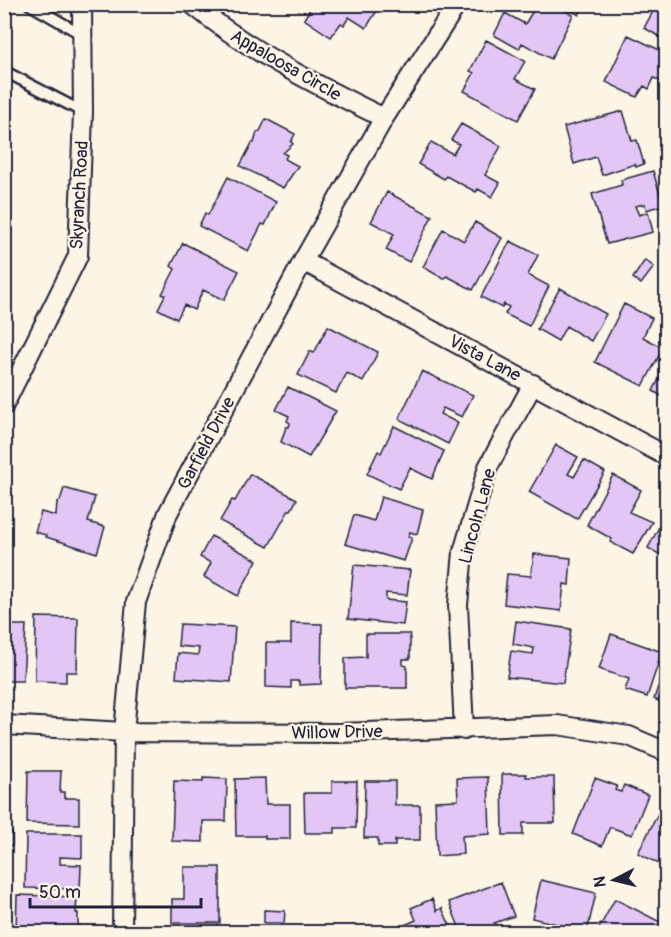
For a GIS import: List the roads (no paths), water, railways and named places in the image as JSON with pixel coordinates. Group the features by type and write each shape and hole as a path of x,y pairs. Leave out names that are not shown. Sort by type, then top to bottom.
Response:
{"street":[{"name":"Skyranch Road","path":"4,405 78,256 83,112 82,4"},
{"name":"Appaloosa Circle","path":"192,4 223,29 352,103 384,118"},
{"name":"Garfield Drive","path":"122,933 124,732 136,602 168,513 303,261 384,118 457,4"},
{"name":"Vista Lane","path":"303,261 666,456"},
{"name":"Lincoln Lane","path":"464,730 458,605 463,552 488,467 533,384"},
{"name":"Willow Drive","path":"4,725 124,732 339,733 557,725 629,736 666,752"}],"lane":[{"path":"29,4 82,35"},
{"path":"4,71 83,112"}]}
